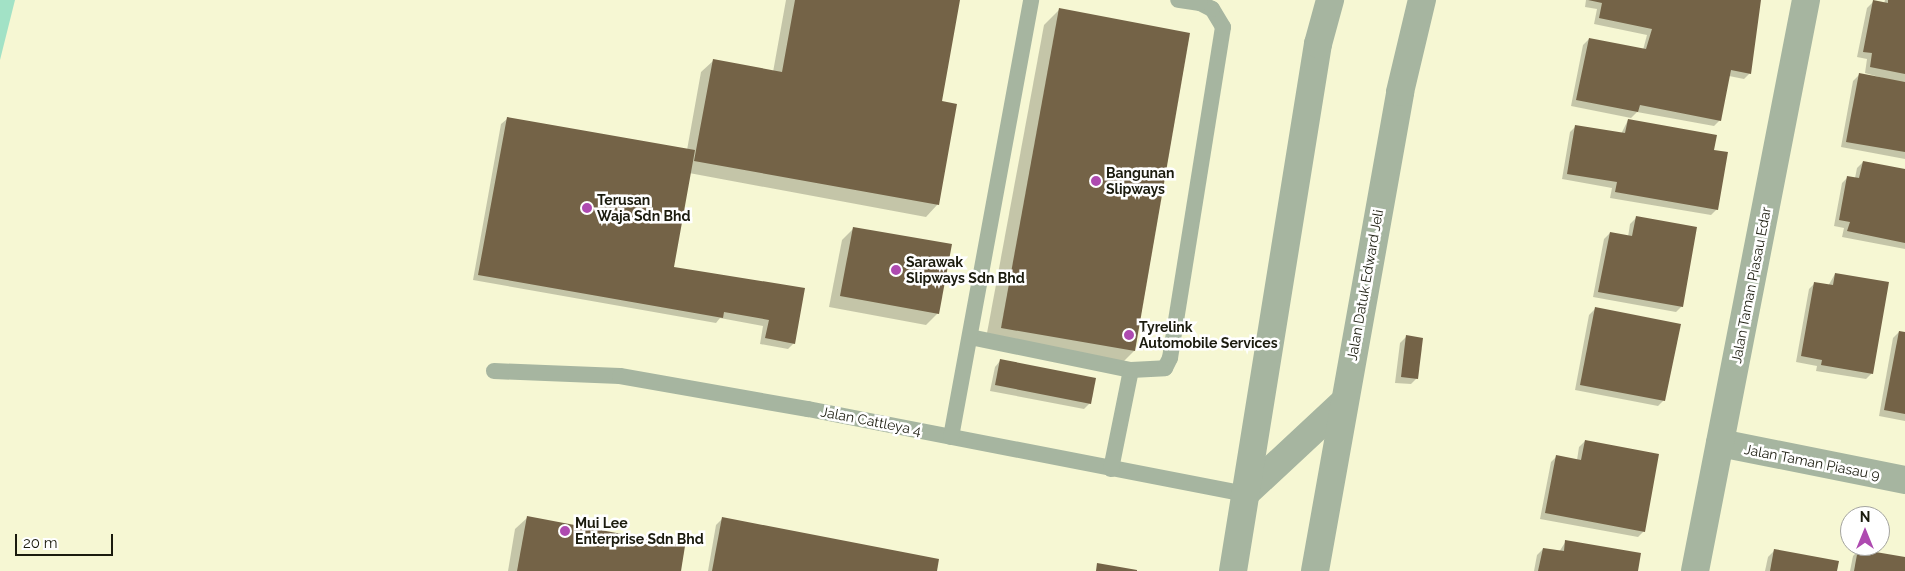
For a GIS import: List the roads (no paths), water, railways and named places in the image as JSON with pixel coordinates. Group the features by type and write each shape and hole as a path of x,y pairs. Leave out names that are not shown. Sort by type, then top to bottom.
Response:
{"street":[{"path":"1233,571 1318,44 1330,0"},
{"name":"Jalan Datuk Edward Jeli","path":"1315,571 1400,92 1422,0"},
{"name":"Jalan Taman Piasau Edar","path":"1695,571 1806,0"},
{"path":"1245,494 1344,402"},
{"name":"Jalan Taman Piasau 9","path":"1720,443 1905,480"}],"lane":[{"path":"951,437 1031,0"},
{"path":"970,337 1131,370 1165,368 1170,358 1224,27 1212,9 1200,3 1178,0"},
{"path":"1112,469 1131,370"},
{"name":"Jalan Cattleya 4","path":"494,371 620,376 1245,494"}],"place":[{"name":"Bangunan Slipways","path":"1096,181"},
{"name":"Terusan Waja Sdn Bhd","path":"587,208"},
{"name":"Sarawak Slipways Sdn Bhd","path":"896,270"},
{"name":"Tyrelink Automobile Services","path":"1129,335"},
{"name":"Mui Lee Enterprise Sdn Bhd","path":"565,531"}]}
